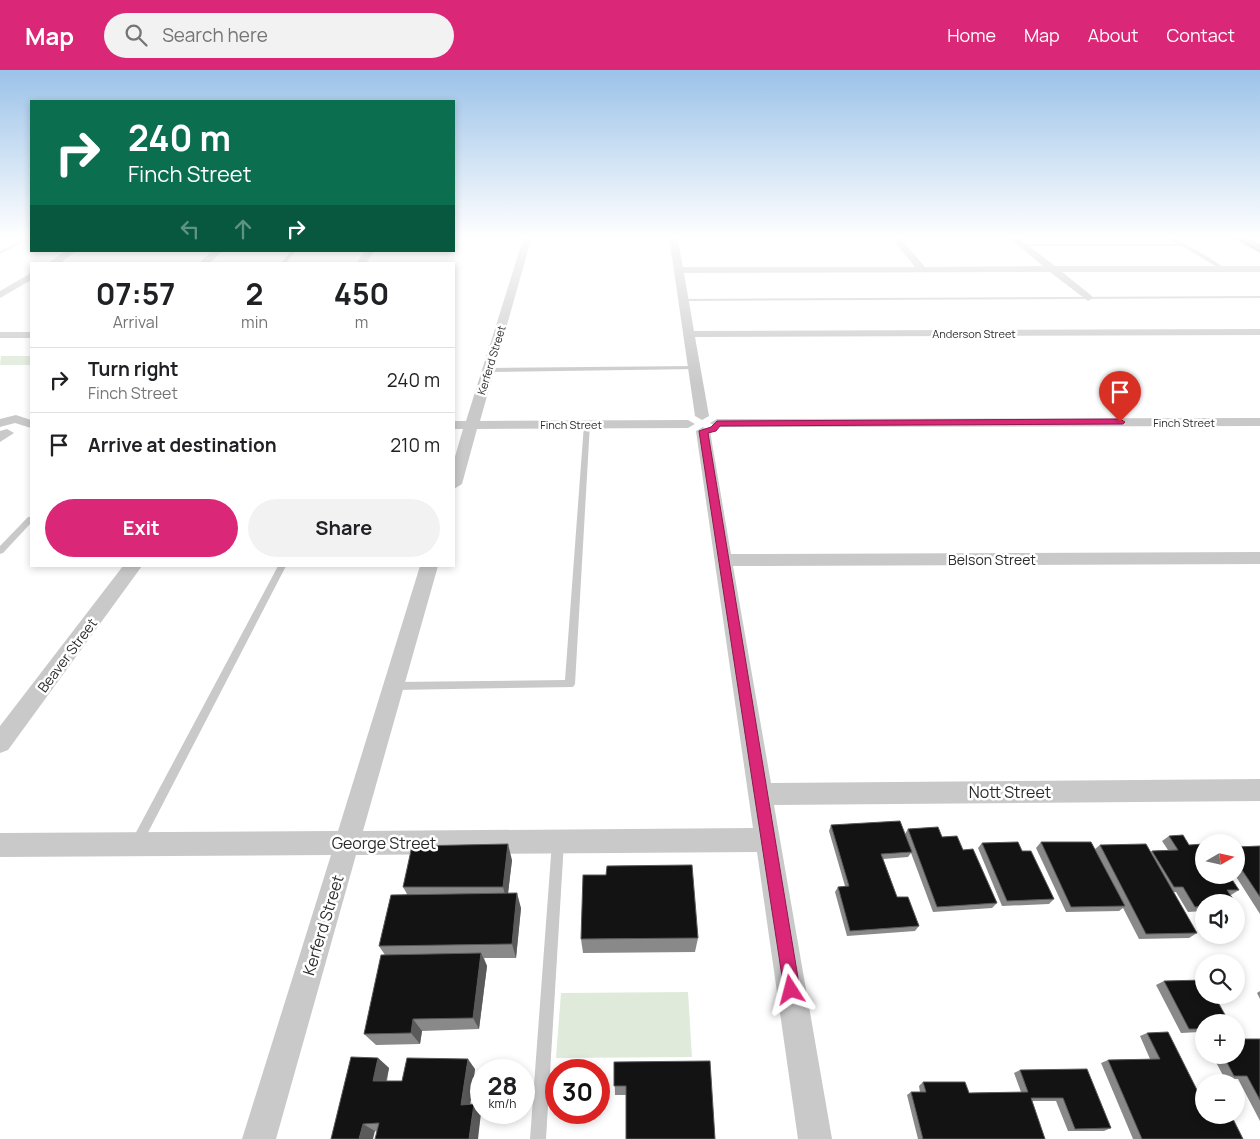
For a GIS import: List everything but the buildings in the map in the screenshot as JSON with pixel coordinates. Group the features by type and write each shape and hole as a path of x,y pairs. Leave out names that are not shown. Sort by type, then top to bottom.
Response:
{"street":[{"path":"0,295 15,286"},
{"name":"Kerferd Street","path":"455,480 513,286"},
{"path":"681,286 815,1139"},
{"path":"1073,286 1088,298"},
{"name":"Anderson Street","path":"688,334 1260,332"},
{"path":"0,335 30,335"},
{"name":"Finch Street","path":"455,425 1260,422"},
{"name":"Belson Street","path":"724,560 1260,558"},
{"name":"Beaver Street","path":"0,744 132,567"},
{"name":"Kerferd Street","path":"259,1139 429,567"},
{"name":"Nott Street","path":"760,794 1260,790"},
{"name":"George Street","path":"0,845 768,840"}],"lane":[{"path":"683,300 1260,297"},
{"path":"488,370 694,368"},
{"path":"394,686 570,684 587,424"},
{"path":"0,551 30,520"},
{"path":"136,844 281,567"},
{"path":"538,1139 558,841"}],"green space":[{"path":"1,356 30,356 30,365 0,365"},
{"path":"688,992 692,1057 556,1058 561,993"}],"route":[{"path":"791,990 703,431 714,429 717,424 722,423 1120,422"}]}
